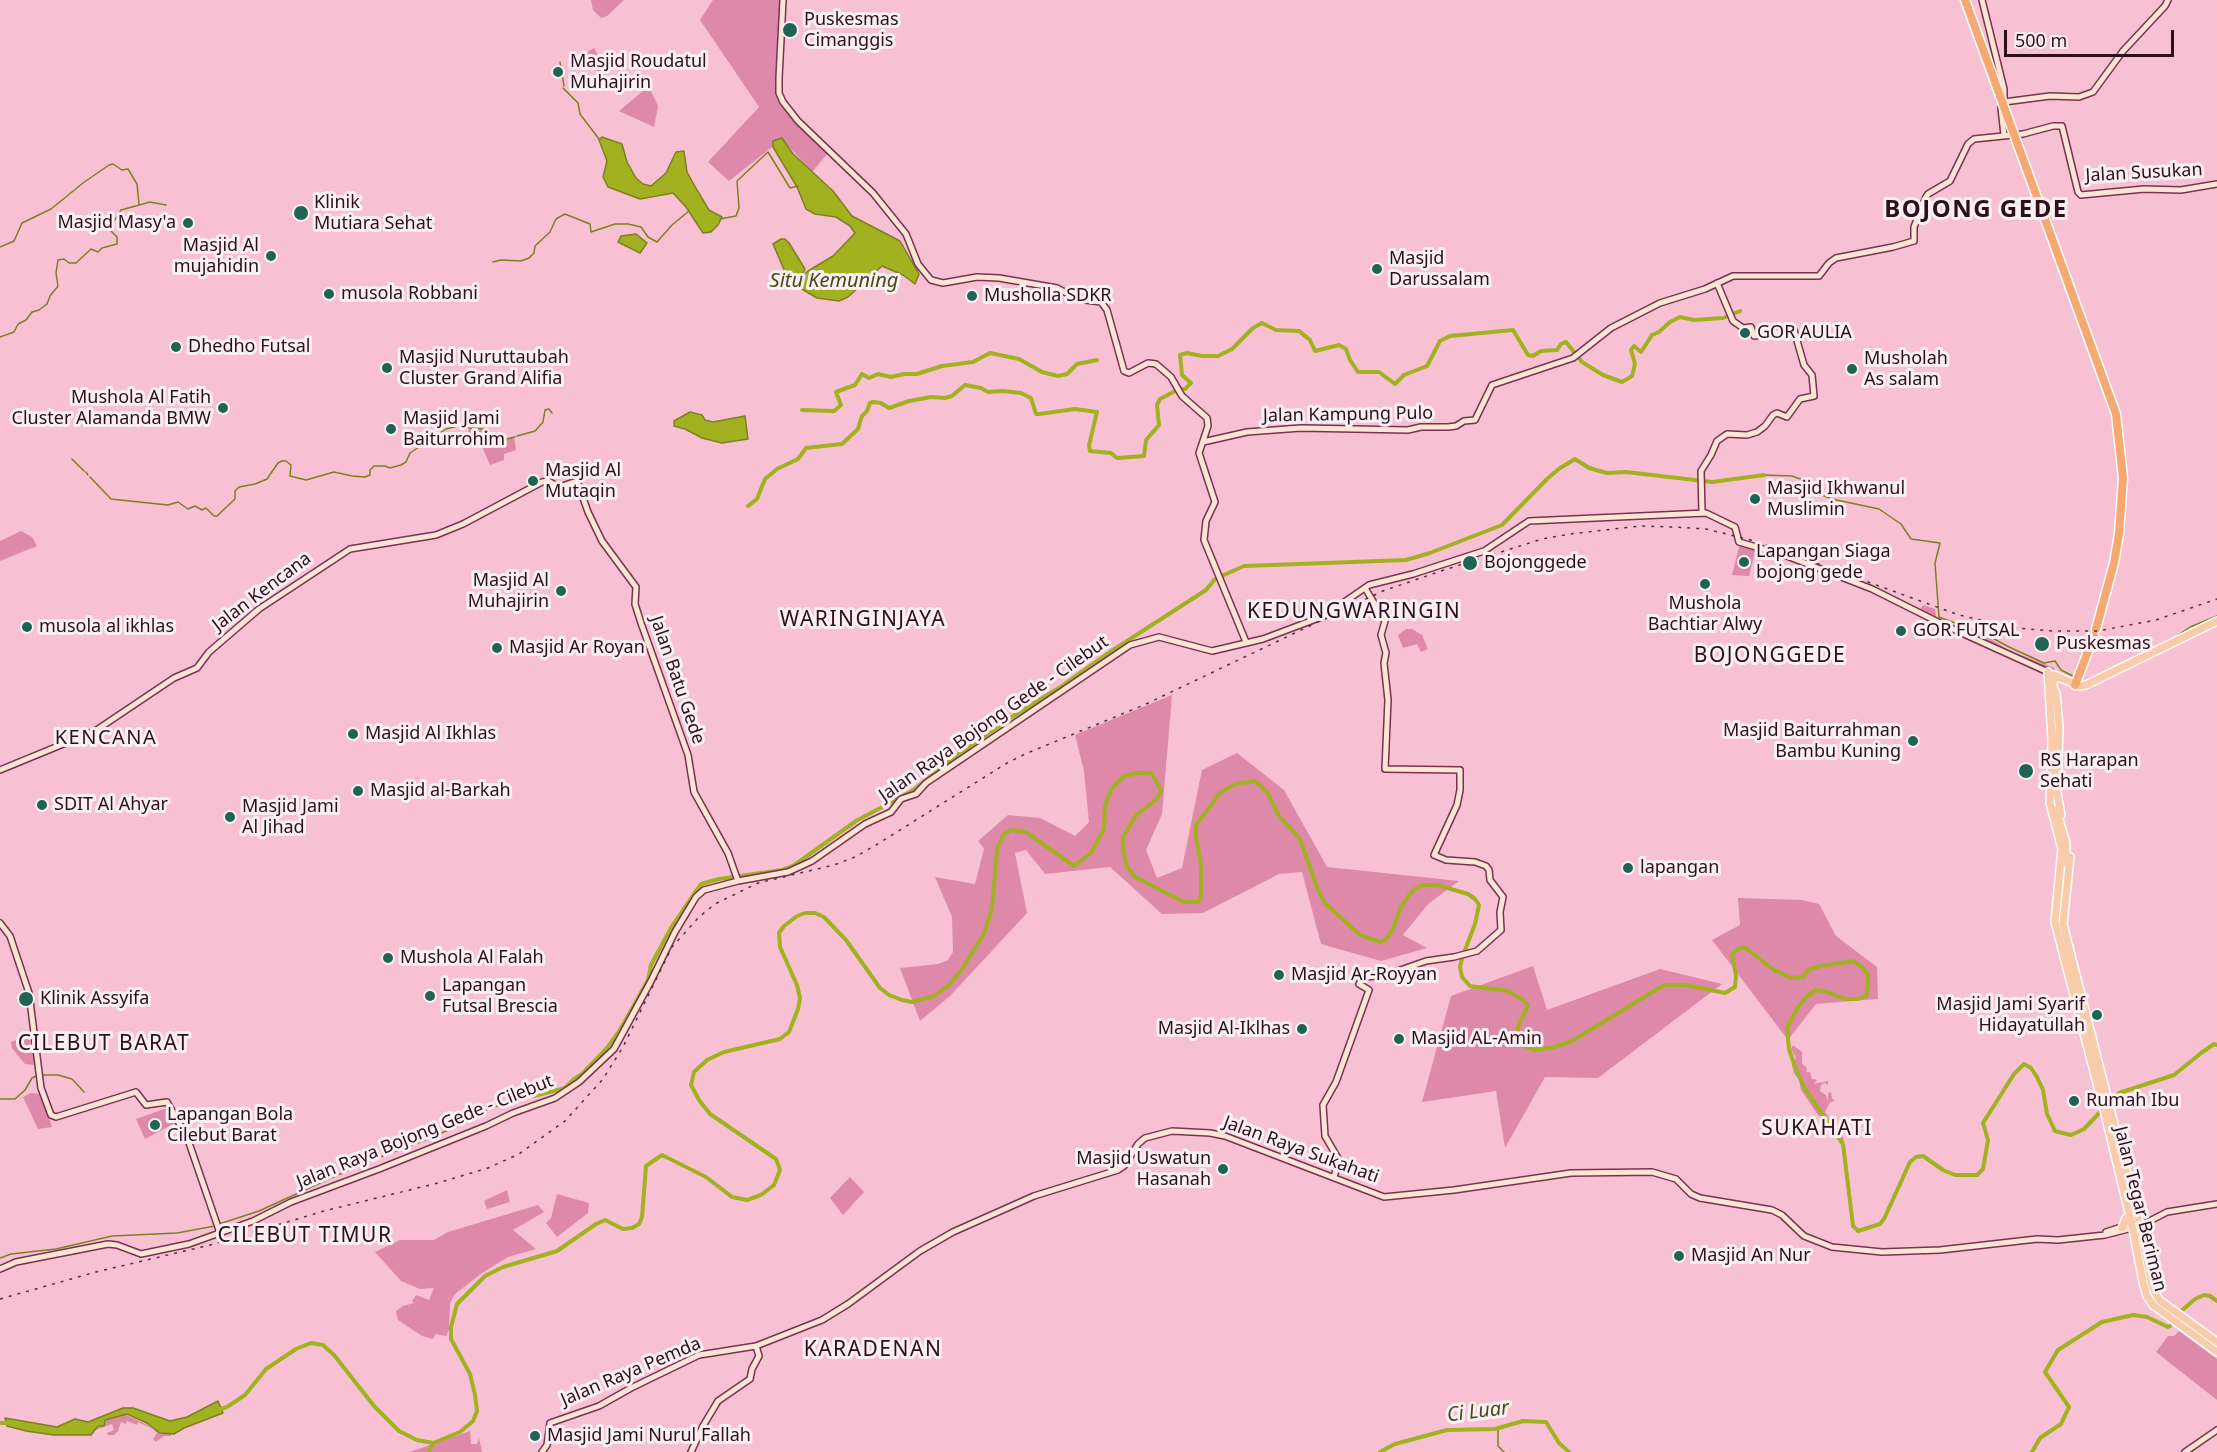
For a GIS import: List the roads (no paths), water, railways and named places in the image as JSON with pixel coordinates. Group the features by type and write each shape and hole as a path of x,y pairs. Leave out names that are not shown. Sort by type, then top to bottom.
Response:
{"highway":[{"path":"1965,0 2116,414 2123,492 2120,534 2095,633 2077,681"}],"main road":[{"path":"783,0 779,78 779,93 783,102 798,122 873,192 906,234 918,264 931,280 943,283 977,277 1007,279 1057,288 1078,298 1103,303 1124,371 1129,373 1146,363 1154,363 1166,371 1182,396 1207,418 1208,426 1199,453 1215,502 1207,519 1204,537 1206,547 1246,642"},
{"path":"1982,0 2002,80 2004,104 2001,108 2004,135"},
{"path":"2004,104 2050,96 2079,97 2093,92 2123,51 2168,0"},
{"name":"Jalan Susukan","path":"1576,357 1608,330 1657,303 1742,275 1819,276 1836,258 1914,241 1914,227 1926,197 1950,181 1969,142 1978,138 2028,133 2053,126 2062,126 2078,192 2081,195 2144,189 2180,190 2217,184"},
{"path":"1702,513 1700,480 1702,468 1722,436 1747,435 1757,432 1776,414 1787,417 1803,397 1814,396 1811,373 1804,365 1794,330 1754,336 1752,327 1743,328 1731,318 1717,283"},
{"name":"Jalan Kampung Pulo","path":"1203,442 1237,433 1293,429 1408,430 1421,427 1454,426 1464,421 1475,420 1489,389 1496,382 1533,373 1576,357"},
{"name":"Jalan Kencana","path":"0,770 95,731 174,678 197,668 209,652 246,619 350,549 444,532 548,481 556,487"},
{"name":"Jalan Batu Gede","path":"556,487 579,482 588,512 602,541 635,586 636,604 641,623 686,750 694,792 728,853 737,878"},
{"name":"Jalan Raya Bojong Gede - Cilebut","path":"0,1269 16,1262 108,1244 117,1245 137,1254 145,1254 189,1244 218,1228 253,1221 291,1202 560,1096 614,1049 675,932 698,895 708,888 737,878 788,872 812,861 865,824 891,812 901,799 916,794 926,783 1130,645 1159,637 1212,651 1263,639 1324,616 1365,588 1484,551 1529,521 1702,513 1732,524 1737,531 1739,542 1787,556 1872,589 2057,677 2077,681"},
{"path":"1332,1176 1335,1158 1321,1131 1320,1107 1340,1064 1368,990 1359,984 1366,977 1386,975 1426,961 1477,951 1501,930 1500,912 1503,897 1490,880 1486,866 1475,862 1446,860 1434,855 1457,805 1461,786 1460,770 1385,769 1388,700 1384,663 1386,653 1381,638 1385,621 1365,588"},
{"path":"2077,681 2082,686 2093,682 2217,621"},
{"name":"Jalan Tegar Beriman","path":"2048,672 2051,685 2058,800 2070,848 2052,924 2071,976"},
{"name":"Jalan Tegar Beriman","path":"2051,685 2057,677"},
{"name":"Jalan Tegar Beriman","path":"2054,730 2051,809 2055,830"},
{"name":"Jalan Tegar Beriman","path":"2054,730 2046,801 2062,849 2061,937 2134,1225 2156,1297 2216,1349"},
{"name":"Jalan Tegar Beriman","path":"2052,793 2067,848 2060,895 2071,976 2082,1034 2101,1093"},
{"path":"0,923 10,936 31,1001 39,1076 42,1091 53,1117 137,1091 146,1105 166,1102 187,1137 218,1228"},
{"name":"Jalan Raya Sukahati","path":"756,1346 803,1328 837,1311 915,1254 953,1232 1031,1197 1122,1168 1138,1144 1145,1138 1178,1131 1215,1134 1375,1194 1393,1197 1454,1191 1571,1173 1646,1171 1676,1179 1691,1194 1700,1198 1772,1210 1782,1215 1804,1236 1833,1247 1882,1252 1928,1251 2105,1232 2134,1225 2172,1211 2217,1204"},
{"name":"Jalan Tegar Beriman","path":"2134,1225 2143,1282 2150,1302 2216,1349"},
{"name":"Jalan Tegar Beriman","path":"2134,1225 2140,1287 2146,1302 2150,1308 2216,1349"},
{"path":"691,1452 718,1401 751,1378 752,1369 759,1356 756,1346"},
{"name":"Jalan Raya Pemda","path":"542,1452 547,1445 549,1425 555,1421 599,1406 699,1355 756,1346"},
{"path":"2185,1452 2217,1430"}],"water":[{"path":"602,137 622,144 627,162 636,178 643,184 651,186 666,173 676,152 684,151 687,172 697,190 709,210 722,217 718,225 711,232 703,233 686,207 673,193 640,199 608,187 603,177 607,161 599,140"},
{"name":"Situ Kemuning","path":"782,138 793,154 833,191 852,216 900,241 919,274 915,284 903,275 882,266 848,297 839,301 817,298 795,285 795,282 808,271 833,256 855,233 850,226 836,217 815,214 806,209 797,187 773,147 773,141"},
{"path":"636,234 647,243 640,253 618,242 621,236"},
{"path":"781,239 789,243 805,269 803,273 791,277 785,272 773,244"},
{"path":"690,412 702,415 705,420 713,422 745,416 748,439 722,443 702,438 674,426 674,421"},
{"path":"218,1401 223,1413 174,1434 160,1433 147,1423 127,1414 105,1420 104,1426 98,1426 91,1435 54,1435 26,1431 7,1426 5,1418 57,1427 75,1419 88,1422 123,1408 133,1408 170,1421 187,1417"}],"waterway":[{"path":"560,62 564,86"},
{"path":"563,88 578,103 580,114 599,139"},
{"path":"720,219 736,216 739,208 737,181 768,152 790,188 798,186"},
{"path":"0,247 14,241 22,223 51,209 109,165 113,164 122,170 128,169 137,184 139,204"},
{"path":"0,337 14,332 18,324 26,320 32,312 47,304 58,286 56,273 58,260 64,259 69,263 76,263 91,249 98,252 102,248 117,244 117,237 109,229 121,210 150,202 166,205"},
{"path":"493,262 521,261 529,258 534,253 535,246 550,232 556,219 565,214 590,224 591,232 615,224 641,227 648,237 657,242 689,211"},
{"path":"748,506 757,499 765,479 777,469 798,459 806,448 842,444 858,429 862,416 870,403 881,403 889,408 931,397 945,398 952,396 965,385 988,392 1021,393 1031,398 1036,414 1075,409 1097,412 1089,445 1090,451 1111,453 1117,458 1144,456 1146,440 1159,425 1157,405 1160,399 1177,390 1185,389 1191,383 1182,375 1180,355 1187,353 1218,356 1232,349 1253,328 1262,323 1276,330 1299,331 1310,340 1315,351 1339,345 1346,349 1358,372 1379,372 1395,384 1404,375 1427,366 1440,341 1450,336 1513,330 1528,355 1533,356 1541,351 1557,350 1561,344 1566,342 1582,362 1603,375 1622,382 1632,376 1635,364 1631,350 1634,346 1641,352 1652,335 1670,322 1680,317 1694,320 1723,318 1740,311"},
{"path":"802,410 834,411 841,405 836,392 855,385 862,374 869,378 878,374 891,377 917,374 942,366 973,362 990,353 1019,359 1042,372 1058,376 1067,374 1077,364 1097,360"},
{"path":"517,436 535,431 543,422 545,410 549,409 552,413"},
{"path":"90,477 111,499 168,505 178,502 188,509 195,506 202,510 206,508 217,516 235,499 235,491 239,487 267,479 282,461 291,465 290,476 306,480 334,472 365,477 370,475 370,470 374,466 390,468 401,465 406,462 410,453 446,429 462,425 469,428 486,429 498,441 515,437"},
{"path":"72,459 84,471"},
{"path":"530,1095 565,1088 607,1048 620,1030 648,980 651,965 671,928 701,884 719,879 782,870 793,866 856,821 912,791 1007,720 1206,590 1215,579 1244,566 1406,560 1430,553 1502,525 1548,478 1575,459 1589,468 1607,473 1626,472 1712,482 1764,475"},
{"path":"1764,475 1792,476 1803,480 1819,494 1832,499 1879,509 1901,524 1911,539 1940,543 1935,563 1939,617 1987,635 2044,663 2055,661 2061,670 2075,677"},
{"path":"2171,640 2190,627 2217,616"},
{"path":"2109,670 2151,650"},
{"path":"218,1410 245,1395 266,1369 296,1349 311,1343 323,1345 334,1355 374,1406 399,1431 417,1440 433,1443 460,1432 473,1421 477,1411 470,1374 451,1339 451,1327 457,1304 485,1276 503,1267 557,1251 605,1220 623,1229 639,1224 642,1217 646,1166 662,1155 706,1177 732,1197 747,1200 761,1195 774,1185 780,1170 776,1159 710,1114 691,1085 694,1072 707,1060 724,1052 780,1039 789,1032 800,998 797,985 780,947 779,933 784,926 805,913 815,913 824,917 846,940 880,988 889,995 912,1002 934,996 949,985 960,972 984,934 992,909 997,849 1003,835 1011,830 1026,832 1074,866 1091,853 1104,829 1105,806 1111,789 1124,776 1138,773 1151,773 1161,790 1157,799 1136,815 1123,837 1127,867 1135,877 1184,902 1198,902 1201,897 1201,865 1196,825 1220,793 1235,784 1255,781 1267,792 1279,816 1300,839 1325,903 1360,935 1380,942 1386,939 1407,898 1413,890 1423,885 1437,885 1468,894 1479,905 1475,924 1462,958 1460,967 1462,977 1470,986 1508,991 1523,1000 1528,1005 1518,1027 1519,1038 1524,1046 1536,1050 1572,1041 1664,985 1686,985 1725,993 1735,987 1736,976 1732,954 1744,947 1774,970 1791,978 1803,977 1808,970 1820,966 1853,961 1868,975 1866,996 1858,999 1845,999 1816,990 1807,996 1798,1007 1787,1028 1789,1049 1805,1089 1843,1144 1853,1226 1858,1231 1880,1224 1884,1219 1910,1162 1916,1157 1923,1156 1943,1170 1955,1175 1977,1175 1983,1169 1988,1140 1983,1123 2014,1074 2024,1064 2031,1068 2037,1077 2043,1090 2047,1114 2055,1131 2071,1135 2084,1129 2104,1108"},
{"path":"2109,1103 2119,1093 2174,1075 2201,1053 2214,1044 2217,1045"},
{"path":"41,1075 58,1075 72,1079 84,1092"},
{"path":"0,1099 15,1099 36,1076"},
{"path":"219,1224 259,1211 364,1163 423,1141 474,1119 477,1113 530,1095"},
{"path":"0,1258 11,1254 56,1249 112,1236 177,1233 215,1226"},
{"name":"Ci Luar","path":"2180,1312 2195,1299 2204,1295 2217,1301"},
{"name":"Ci Luar","path":"2032,1452 2040,1438 2061,1424 2069,1407 2045,1372 2058,1350 2102,1322 2133,1315 2147,1317 2170,1326"},
{"name":"Ci Luar","path":"1380,1452 1395,1444 1447,1430 1495,1429 1523,1421 1546,1422 1559,1443 1569,1452"},
{"path":"0,1423 10,1423"},
{"path":"1498,1428 1498,1446 1504,1452"},
{"path":"429,1452 433,1443"}],"railway":[{"path":"0,1299 96,1272 210,1245 324,1211 438,1183 488,1168 519,1154 565,1121 603,1079 623,1047 672,947 699,917 715,904 758,883 834,865 855,857 1007,763 1144,705 1383,591 1542,539 1640,526 1706,529 1755,541 1959,615 2015,628 2098,631 2156,620 2217,599"}],"place":[{"name":"Puskesmas Cimanggis","path":"790,30"},
{"name":"Masjid Roudatul Muhajirin","path":"558,72"},
{"name":"Klinik Mutiara Sehat","path":"301,213"},
{"name":"Masjid Masy'a","path":"188,223"},
{"name":"Masjid Al mujahidin","path":"271,256"},
{"name":"Masjid Darussalam","path":"1377,269"},
{"name":"musola Robbani","path":"329,294"},
{"name":"Musholla SDKR","path":"972,296"},
{"name":"GOR AULIA","path":"1745,333"},
{"name":"Dhedho Futsal","path":"176,347"},
{"name":"Masjid Nuruttaubah Cluster Grand Alifia","path":"387,368"},
{"name":"Musholah As salam","path":"1852,369"},
{"name":"Mushola Al Fatih Cluster Alamanda BMW","path":"223,408"},
{"name":"Masjid Jami Baiturrohim","path":"391,429"},
{"name":"Masjid Al Mutaqin","path":"533,481"},
{"name":"Masjid Ikhwanul Muslimin","path":"1755,499"},
{"name":"Lapangan Siaga bojong gede","path":"1744,562"},
{"name":"Bojonggede","path":"1470,563"},
{"name":"Mushola Bachtiar Alwy","path":"1705,584"},
{"name":"Masjid Al Muhajirin","path":"561,591"},
{"name":"musola al ikhlas","path":"27,627"},
{"name":"GOR FUTSAL","path":"1901,631"},
{"name":"Puskesmas","path":"2042,644"},
{"name":"Masjid Ar Royan","path":"497,648"},
{"name":"Masjid Al Ikhlas","path":"353,734"},
{"name":"Masjid Baiturrahman Bambu Kuning","path":"1913,741"},
{"name":"RS Harapan Sehati","path":"2026,771"},
{"name":"Masjid al-Barkah","path":"358,791"},
{"name":"SDIT Al Ahyar","path":"42,805"},
{"name":"Masjid Jami Al Jihad","path":"230,817"},
{"name":"lapangan","path":"1628,868"},
{"name":"Mushola Al Falah","path":"388,958"},
{"name":"Masjid Ar-Royyan","path":"1279,975"},
{"name":"Lapangan Futsal Brescia","path":"430,996"},
{"name":"Klinik Assyifa","path":"26,999"},
{"name":"Masjid Jami Syarif Hidayatullah","path":"2097,1015"},
{"name":"Masjid Al-Iklhas","path":"1302,1029"},
{"name":"Masjid AL-Amin","path":"1399,1039"},
{"name":"Rumah Ibu","path":"2074,1101"},
{"name":"Lapangan Bola Cilebut Barat","path":"155,1125"},
{"name":"Masjid Uswatun Hasanah","path":"1223,1169"},
{"name":"Masjid An Nur","path":"1679,1256"},
{"name":"Masjid Jami Nurul Fallah","path":"535,1436"}],"district":[{"name":"BOJONG GEDE","path":"1976,210"},
{"name":"KEDUNGWARINGIN","path":"1354,612"},
{"name":"WARINGINJAYA","path":"863,620"},
{"name":"BOJONGGEDE","path":"1770,656"},
{"name":"KENCANA","path":"106,738"},
{"name":"CILEBUT BARAT","path":"104,1044"},
{"name":"SUKAHATI","path":"1817,1129"},
{"name":"CILEBUT TIMUR","path":"305,1236"},
{"name":"KARADENAN","path":"873,1350"}]}
